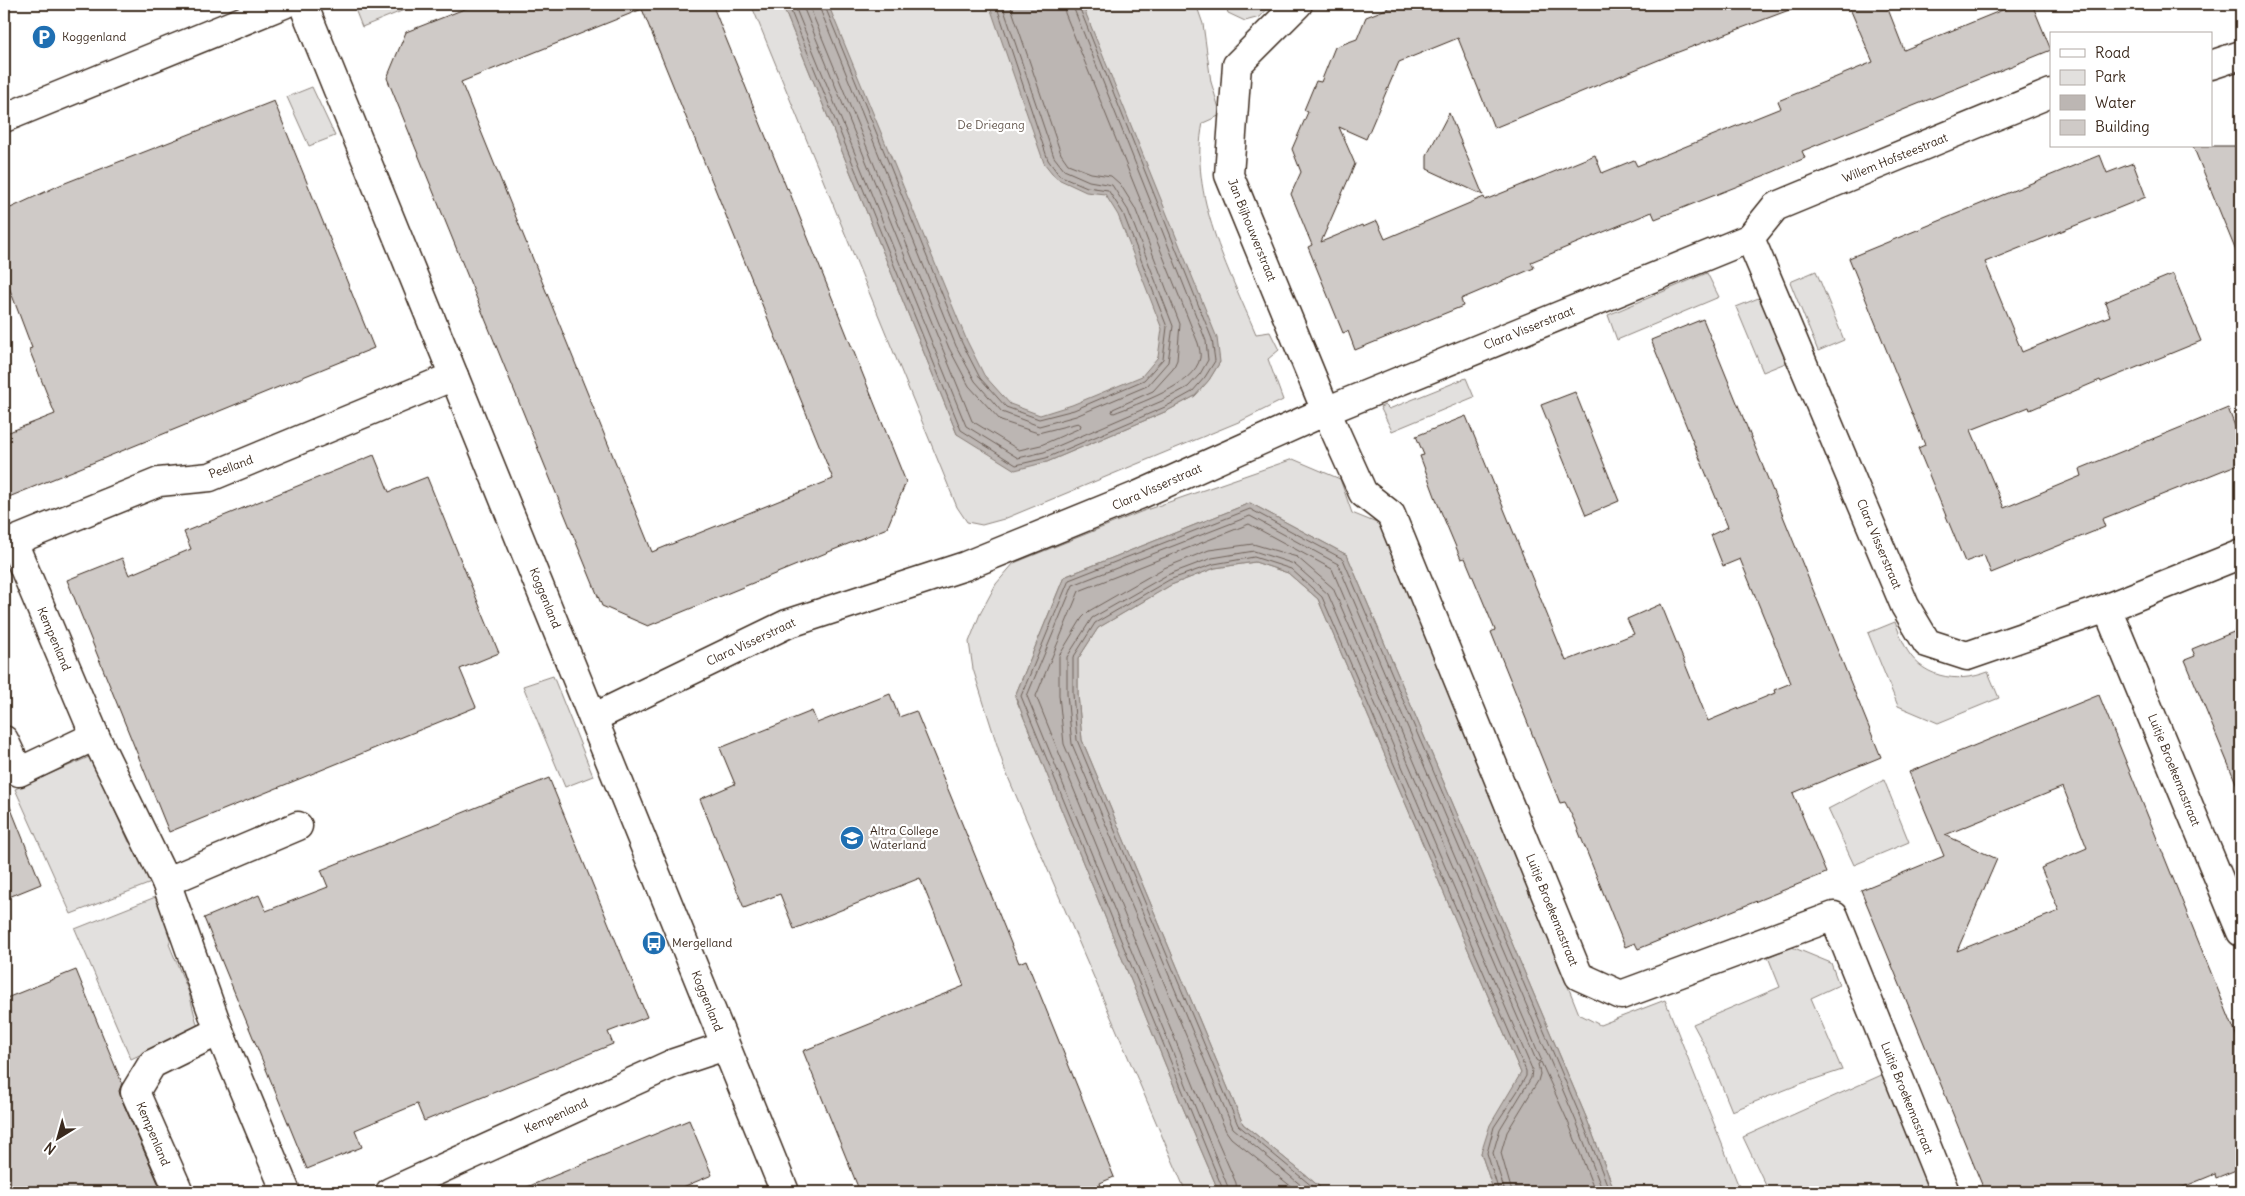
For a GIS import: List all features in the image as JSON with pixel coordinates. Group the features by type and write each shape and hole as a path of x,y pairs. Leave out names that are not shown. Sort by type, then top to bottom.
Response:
{"street":[{"path":"4,118 284,4"},
{"name":"Koggenland","path":"303,4 724,1046 786,1192"},
{"name":"Jan Bijhouwerstraat","path":"1298,4 1237,65 1229,175 1326,411"},
{"path":"2212,65 2241,55"},
{"name":"Willem Hofsteestraat","path":"1750,238 1775,207 2050,93"},
{"name":"Clara Visserstraat","path":"593,718 787,624 974,562 1139,496 1326,411 1750,238 1905,606 1927,643 1967,656 2107,608 2241,554"},
{"name":"Peelland","path":"8,544 159,482 210,476 454,376"},
{"name":"Luitje Broekemastraat","path":"1326,411 1363,493 1391,515 1579,976 1622,995 1834,916 1945,1192"},
{"name":"Kempenland","path":"8,544 95,736 166,882 219,1031 286,1192"},
{"name":"Luitje Broekemastraat","path":"2107,608 2241,932"},
{"path":"4,740 19,772 95,736"},
{"path":"166,882 298,826"},
{"name":"Kempenland","path":"178,1192 135,1092 152,1064 219,1031"},
{"name":"Kempenland","path":"390,1192 674,1063 724,1046"}],"green space":[{"path":"353,4 419,4 362,27"},
{"name":"De Driegang","path":"751,4 782,4 957,434 1047,462 1167,411 1195,396 1209,380 1220,362 1197,337 1128,407 1016,439 976,399 807,4 1196,4 1203,24 1211,82 1221,115 1203,123 1200,150 1201,177 1206,204 1223,258 1256,334 1270,332 1279,350 1268,359 1283,400 1241,421 1004,519 982,525 967,522 957,507"},
{"path":"1225,4 1271,5 1260,17 1245,21 1228,13"},
{"path":"312,87 335,136 309,146 287,97"},
{"path":"1816,271 1844,340 1818,351 1790,282"},
{"path":"1707,273 1719,297 1617,340 1608,315"},
{"path":"1761,297 1788,362 1763,372 1736,307"},
{"path":"1466,378 1474,397 1392,431 1380,407 1385,405 1389,409"},
{"path":"1293,459 1340,479 1352,513 1384,526 1579,1014 1600,1025 1665,1000 1741,1192 1615,1192 1586,1117 1347,555 1250,503 1064,577 1015,696 1219,1192 1186,1192 1005,770 973,669 969,642 980,614 996,584 1014,563 1143,511"},
{"path":"1255,562 1288,573 1318,599 1521,1073 1481,1153 1494,1192 1326,1192 1243,1124 1082,740 1078,694 1078,659 1098,628 1171,585 1215,568"},
{"path":"1895,622 1904,644 1919,664 1929,671 1952,677 1976,676 1988,672 1999,698 1938,723 1898,706 1868,633"},
{"path":"553,676 593,776 565,787 523,686"},
{"path":"89,757 98,761 108,785 105,789 129,842 138,845 151,883 71,914 15,789"},
{"path":"1884,780 1909,842 1854,865 1828,809"},
{"path":"158,896 173,933 169,944 189,993 198,1028 131,1059 75,929"},
{"path":"1792,947 1831,963 1839,985 1811,998 1842,1070 1800,1084 1732,1111 1708,1052 1693,1024 1780,987 1768,957"},
{"path":"1886,1073 1932,1192 1769,1192 1743,1137"}],"water":[{"path":"782,4 828,4 967,341 984,375 1010,404 1040,415 1072,405 1142,376 1158,357 1162,329 1118,215 1105,194 1086,192 1056,178 1044,163 991,10 991,4 1082,4 1217,338 1220,362 1209,380 1195,396 1167,411 1047,462 1015,470 957,434"},
{"path":"1250,503 1347,555 1586,1117 1615,1192 1494,1192 1481,1153 1490,1125 1521,1073 1318,599 1288,573 1255,562 1215,568 1171,585 1098,628 1078,659 1078,694 1082,740 1243,1124 1326,1192 1219,1192 1015,696 1064,577"}],"building":[{"path":"477,4 712,4 906,482 887,528 648,626 602,606 387,78 406,32","holes":["642,9 833,479 652,552 461,82"]},
{"path":"1399,4 1797,4 1797,7 1673,54 1494,128 1458,38 1399,62 1366,139 1339,127 1355,164 1321,242 1362,225 1363,227 1377,221 1385,239 1484,197 1485,200 1595,155 1602,173 1634,160 1637,166 1781,108 1778,101 1873,62 1848,4 1886,4 1904,50 2017,4 2032,4 2050,50 1802,151 1805,158 1773,172 1655,219 1652,212 1531,262 1534,268 1461,299 1463,306 1355,350 1348,331 1343,333 1308,247 1312,245 1291,194 1301,172 1292,149 1308,112 1304,110 1316,81 1321,82 1335,47 1357,39 1366,17"},
{"path":"274,101 374,348 4,499 4,434 55,414 29,349 32,348 4,274 4,211 60,185"},
{"path":"1449,113 1483,195 1427,169 1427,155"},
{"path":"2241,146 2240,261 2194,148"},
{"path":"2100,155 2107,173 2133,163 2146,197 1985,262 2022,352 2110,316 2105,302 2173,274 2201,341 2101,382 2100,380 2030,410 2029,407 1971,430 2004,508 2081,476 2079,469 2228,408 2241,442 2241,463 2102,519 2105,527 1991,573 1984,555 1965,562 1918,448 1925,445 1849,258"},
{"path":"1703,319 1881,757 1793,793 1826,873 1638,949 1635,943 1625,947 1574,820 1565,802 1560,803 1491,632 1495,630 1465,558 1461,559 1439,507 1420,456 1424,455 1416,436 1466,416 1566,661 1634,634 1627,619 1661,604 1708,721 1775,693 1774,690 1791,683 1740,559 1723,566 1711,535 1728,527 1651,340"},
{"path":"1575,392 1619,501 1586,515 1541,405"},
{"path":"374,455 389,492 427,477 499,653 460,669 476,707 169,832 67,580 122,558 129,575 191,549 184,532"},
{"path":"2241,629 2241,795 2185,660 2195,656 2192,649"},
{"path":"890,694 899,717 916,711 1019,963 1026,960 1114,1177 1100,1183 1103,1192 860,1192 803,1051 964,986 920,878 794,929 780,894 744,908 700,799 735,784 720,748 812,711 817,723"},
{"path":"2099,695 2241,1047 2241,1168 2216,1178 2215,1174 2171,1192 1985,1192 1861,890 1944,856 1909,772","holes":["2063,787 2087,848 2041,868 2059,911 1957,951 1997,859 1945,835"]},
{"path":"549,778 647,1017 608,1032 613,1044 424,1121 417,1104 355,1130 362,1147 307,1169 204,918 259,895 266,911 328,887 321,870"},
{"path":"4,795 41,884 4,899"},
{"path":"76,970 122,1083 119,1091 121,1098 162,1192 4,1192 4,999"},
{"path":"689,1120 712,1175 671,1192 515,1192"}],"place":[{"name":"Koggenland","path":"44,37"},
{"name":"Altra College Waterland","path":"852,838"},
{"name":"Mergelland","path":"654,943"}]}
